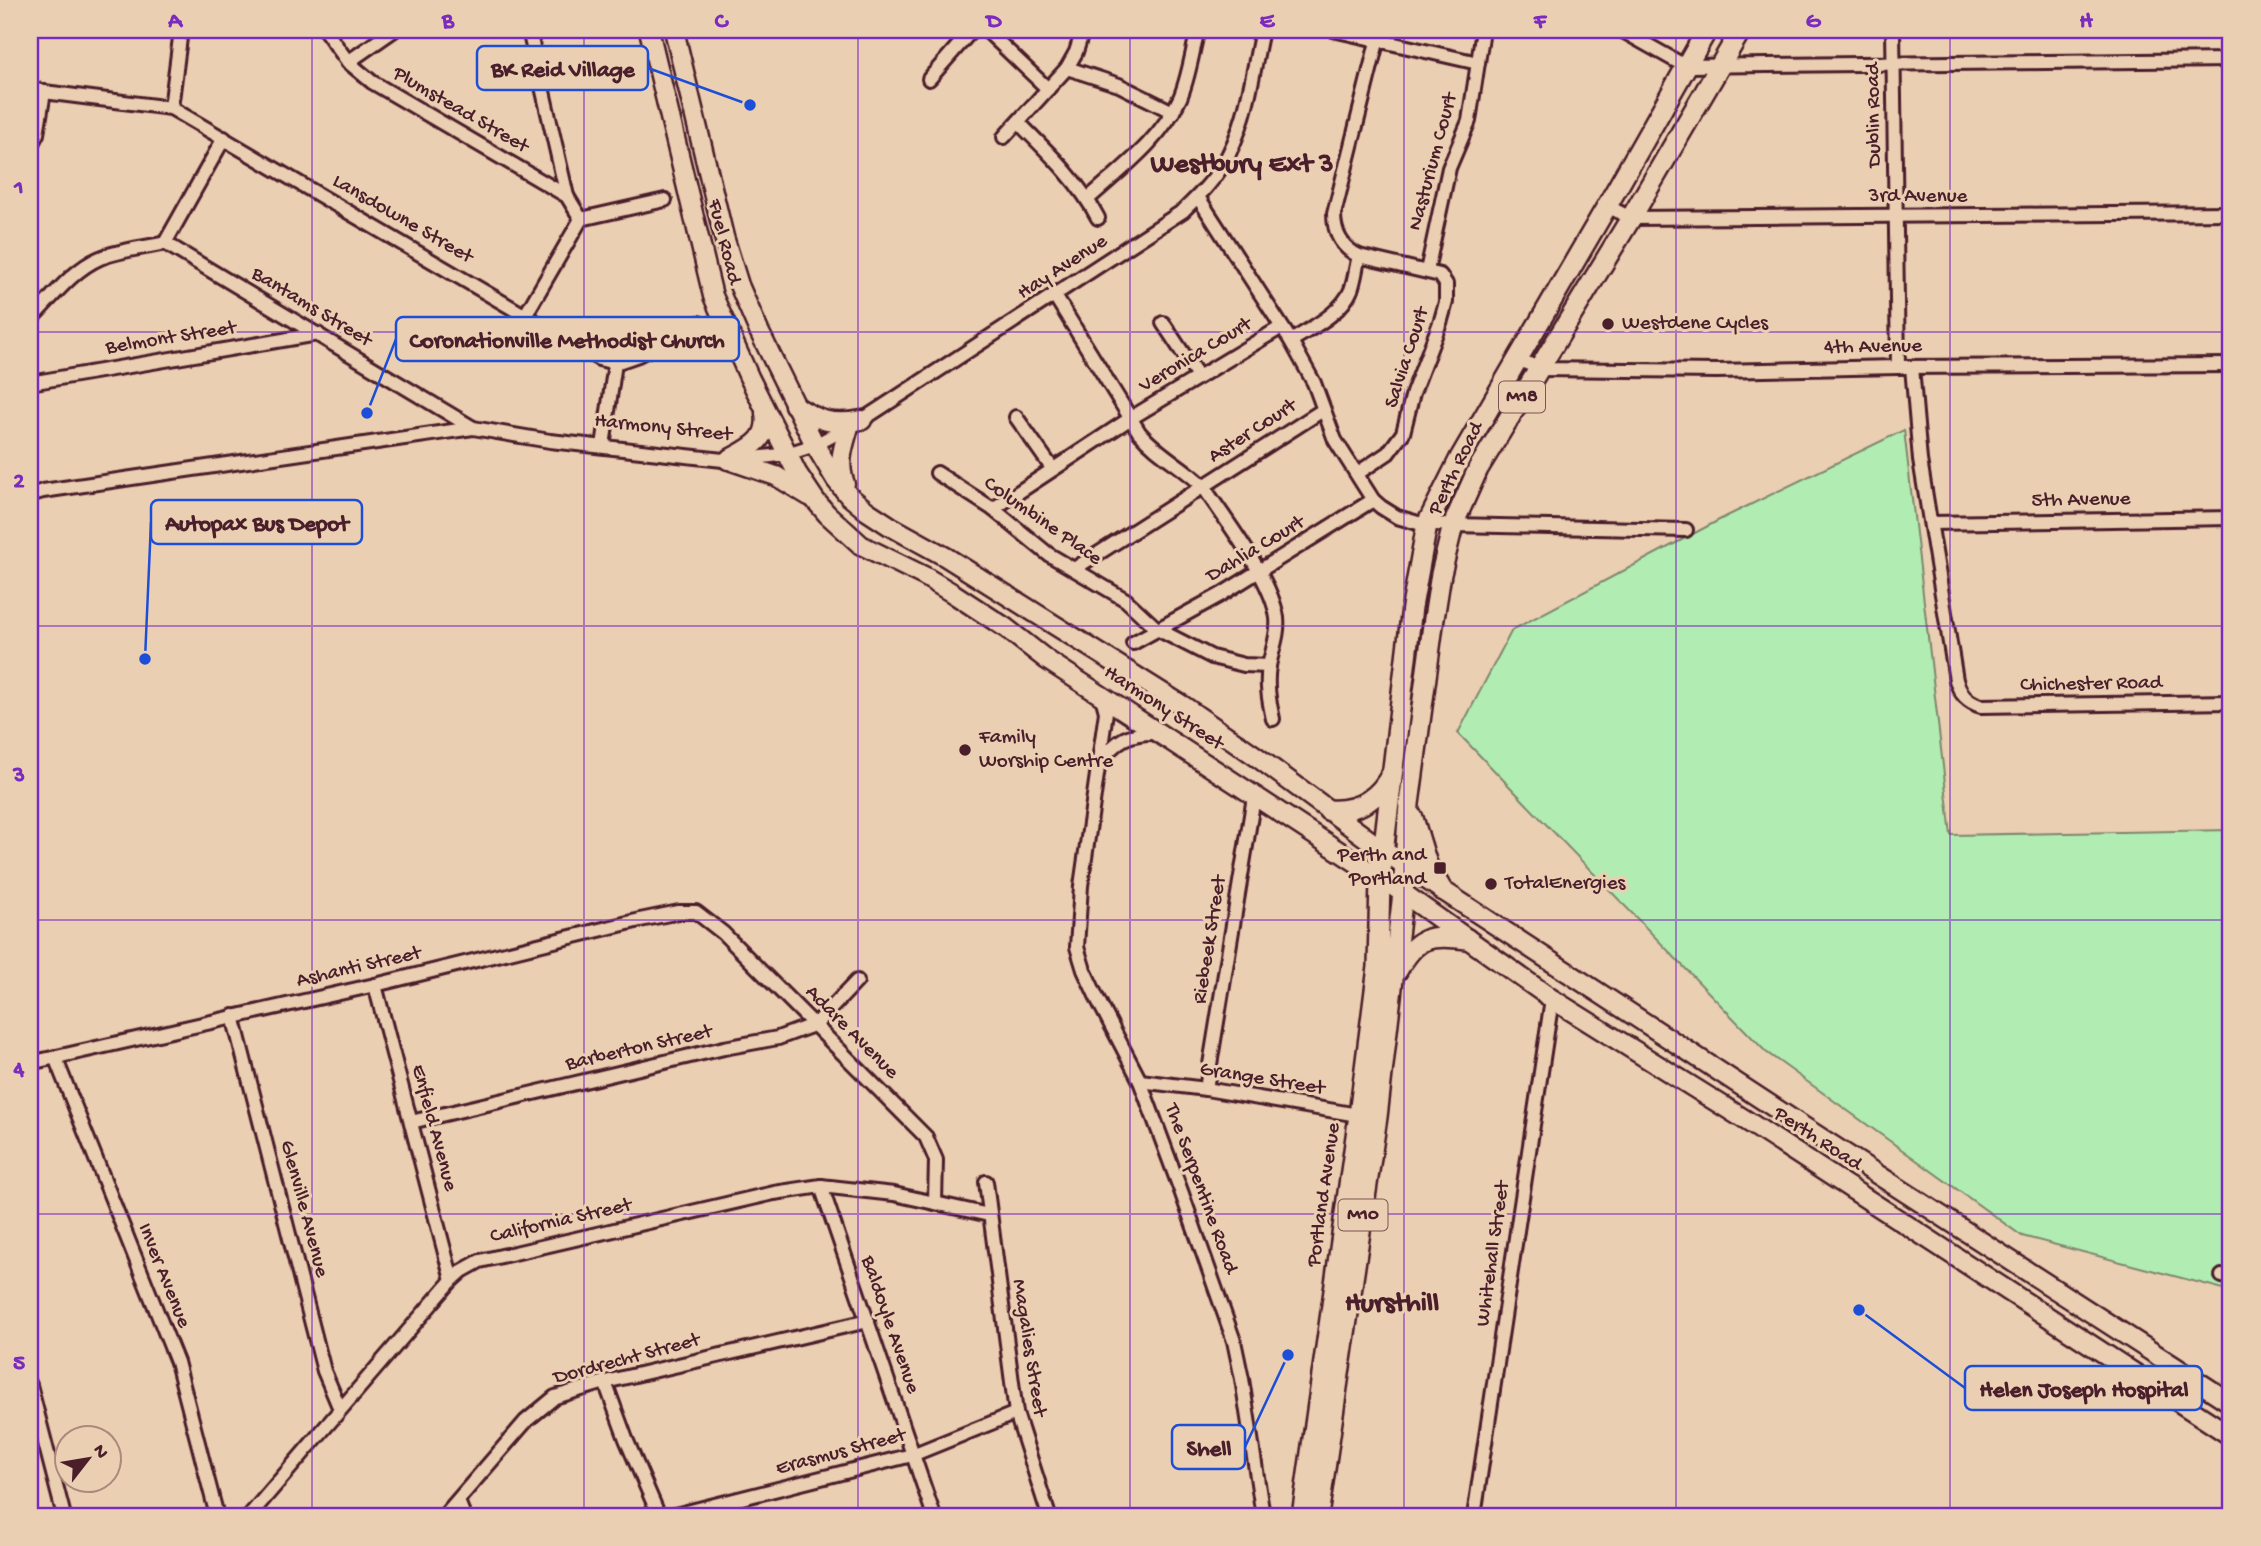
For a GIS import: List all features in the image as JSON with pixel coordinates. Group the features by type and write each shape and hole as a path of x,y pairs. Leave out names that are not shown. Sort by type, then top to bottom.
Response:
{"main road":[{"name":"Fuel Road","path":"649,30 713,296 787,454"},
{"name":"Fuel Road","path":"674,30 739,285 815,445"},
{"name":"Perth Road","path":"1380,879 1412,607 1427,524 1460,458 1706,30"},
{"name":"Perth Road","path":"1741,30 1631,218 1478,469 1453,525 1441,574 1433,625 1409,804 1403,893 1552,999 1744,1119 2231,1436"},
{"path":"794,405 810,415 832,423 855,423"},
{"path":"730,461 762,436 767,423 764,407"},
{"path":"849,496 840,464 842,448 855,423"},
{"name":"Harmony Street","path":"815,445 836,480 849,496 867,511 890,527 946,557 1182,705 1384,851"},
{"name":"Harmony Street","path":"787,454 815,500 861,545 944,588 1006,628 1102,697 1403,893"},
{"path":"730,461 776,476 815,500"},
{"path":"1328,810 1348,811 1371,800 1385,786 1393,770"},
{"path":"1409,804 1427,863 1442,890"},
{"name":"Perth Road","path":"1384,851 2231,1403"},
{"name":"Portland Avenue","path":"1318,1516 1368,1116 1378,967 1380,879"},
{"name":"Portland Avenue","path":"1302,1516 1393,976 1403,893"},
{"path":"1393,976 1409,951 1422,940 1443,936 1467,939"}],"street":[{"path":"30,88 171,108 181,30"},
{"name":"Plumstead Street","path":"325,30 348,62 372,82 567,196 581,219"},
{"path":"348,62 394,30"},
{"path":"528,30 567,196"},
{"path":"986,30 1048,89"},
{"path":"1004,138 1067,68 1083,30"},
{"path":"1088,199 1143,148 1173,112 1181,96 1198,30"},
{"name":"Hay Avenue","path":"787,454 815,445 855,423 1167,223 1198,197 1224,164 1236,138 1262,30"},
{"path":"1332,30 1378,35 1478,64"},
{"name":"Nasturium Court","path":"1427,271 1450,169 1469,121 1483,30"},
{"path":"1621,30 1685,66 2231,60"},
{"name":"Dublin Road","path":"1893,30 1898,367"},
{"path":"929,79 969,31"},
{"path":"1378,35 1334,214 1336,230 1344,246 1359,256 1427,271"},
{"path":"1067,68 1119,85 1173,112"},
{"path":"30,147 39,126 44,92"},
{"name":"Lansdowne Street","path":"171,108 599,359 615,363"},
{"path":"1018,122 1088,199 1098,218"},
{"path":"30,320 71,277 87,265 102,257 165,243 224,138"},
{"path":"1198,197 1280,328 1291,341 1314,383 1335,440 1373,500 1381,507 1397,517 1427,524 1686,530"},
{"path":"526,314 581,219 664,200"},
{"name":"3rd Avenue","path":"1607,206 1631,218 2231,213"},
{"name":"Bantams Street","path":"165,243 473,428"},
{"path":"1291,341 1321,323 1342,304 1352,288 1359,256"},
{"name":"Salvia Court","path":"1357,473 1388,453 1403,433 1413,393 1446,302 1444,279 1427,271"},
{"path":"1055,296 1139,432 1152,446 1203,486 1259,571 1272,597 1277,618 1269,666 1268,694 1273,719"},
{"path":"603,446 615,363 638,355 699,323"},
{"path":"1163,323 1198,376"},
{"name":"Veronica Court","path":"993,509 1131,418 1280,328"},
{"name":"Belmont Street","path":"30,383 318,334"},
{"name":"4th Avenue","path":"1518,359 1540,369 1717,371 2231,365"},
{"path":"1912,367 1918,441 1931,523"},
{"name":"Aster Court","path":"1074,569 1323,410"},
{"path":"1016,417 1052,468"},
{"name":"Harmony Street","path":"30,495 473,428 550,441 730,461 787,454"},
{"name":"Columbine Place","path":"937,473 993,509 1037,546 1126,600 1157,629 1212,657 1244,665 1269,666"},
{"name":"Dahlia Court","path":"1157,629 1222,594 1373,500"},
{"name":"5th Avenue","path":"1931,523 2231,518"},
{"name":"Chichester Road","path":"1931,523 1958,689 1968,701 1982,706 2231,702"},
{"path":"1133,643 1157,629"},
{"name":"The Serpentine Road","path":"1102,697 1106,712 1076,937 1080,960 1140,1081 1186,1202 1234,1341 1263,1516"},
{"path":"1099,762 1122,739 1142,733 1159,733"},
{"name":"Riebeek Street","path":"1206,1089 1254,797"},
{"name":"Ashanti Street","path":"30,1063 375,985 640,920 679,912 696,912"},
{"name":"Adare Avenue","path":"696,912 723,933 926,1137 936,1160 935,1203"},
{"name":"Barberton Street","path":"411,1122 724,1048 778,1038 816,1024 857,981"},
{"name":"Enfield Avenue","path":"375,985 452,1280"},
{"name":"Whitehall Street","path":"1474,1516 1552,999"},
{"name":"Glenville Avenue","path":"233,1016 324,1371 340,1409"},
{"name":"Inver Avenue","path":"55,1057 177,1362 217,1516"},
{"name":"Grange Street","path":"1140,1081 1206,1089 1368,1116"},
{"name":"Magalies Street","path":"986,1182 1016,1413 1049,1516"},
{"name":"California Street","path":"249,1516 452,1280 471,1265 493,1257 761,1195 821,1185 894,1194 989,1215"},
{"name":"Baldoyle Avenue","path":"821,1185 934,1516"},
{"name":"Dordrecht Street","path":"444,1516 540,1407 555,1397 605,1382 868,1321"},
{"path":"605,1382 659,1516"},
{"path":"30,1385 64,1516"},
{"name":"Erasmus Street","path":"671,1516 912,1455 1016,1413"},
{"path":"458,1501 464,1516"}],"green space":[{"path":"1904,430 1951,835 2231,830 2231,1291 2022,1236 1766,1052 1458,733 1512,630 1723,518"}],"place":[{"name":"BK Reid Village","path":"750,105"},
{"name":"Westdene Cycles","path":"1608,324"},
{"name":"Coronationville Methodist Church","path":"367,413"},
{"name":"Autopax Bus Depot","path":"145,659"},
{"name":"Family Worship Centre","path":"965,750"},
{"name":"Perth and Portland","path":"1440,868"},
{"name":"TotalEnergies","path":"1491,884"},
{"name":"Helen Joseph Hospital","path":"1859,1310"},
{"name":"Shell","path":"1288,1355"}],"district":[{"name":"Westbury Ext 3","path":"1242,165"},
{"name":"Hursthill","path":"1392,1304"}]}
